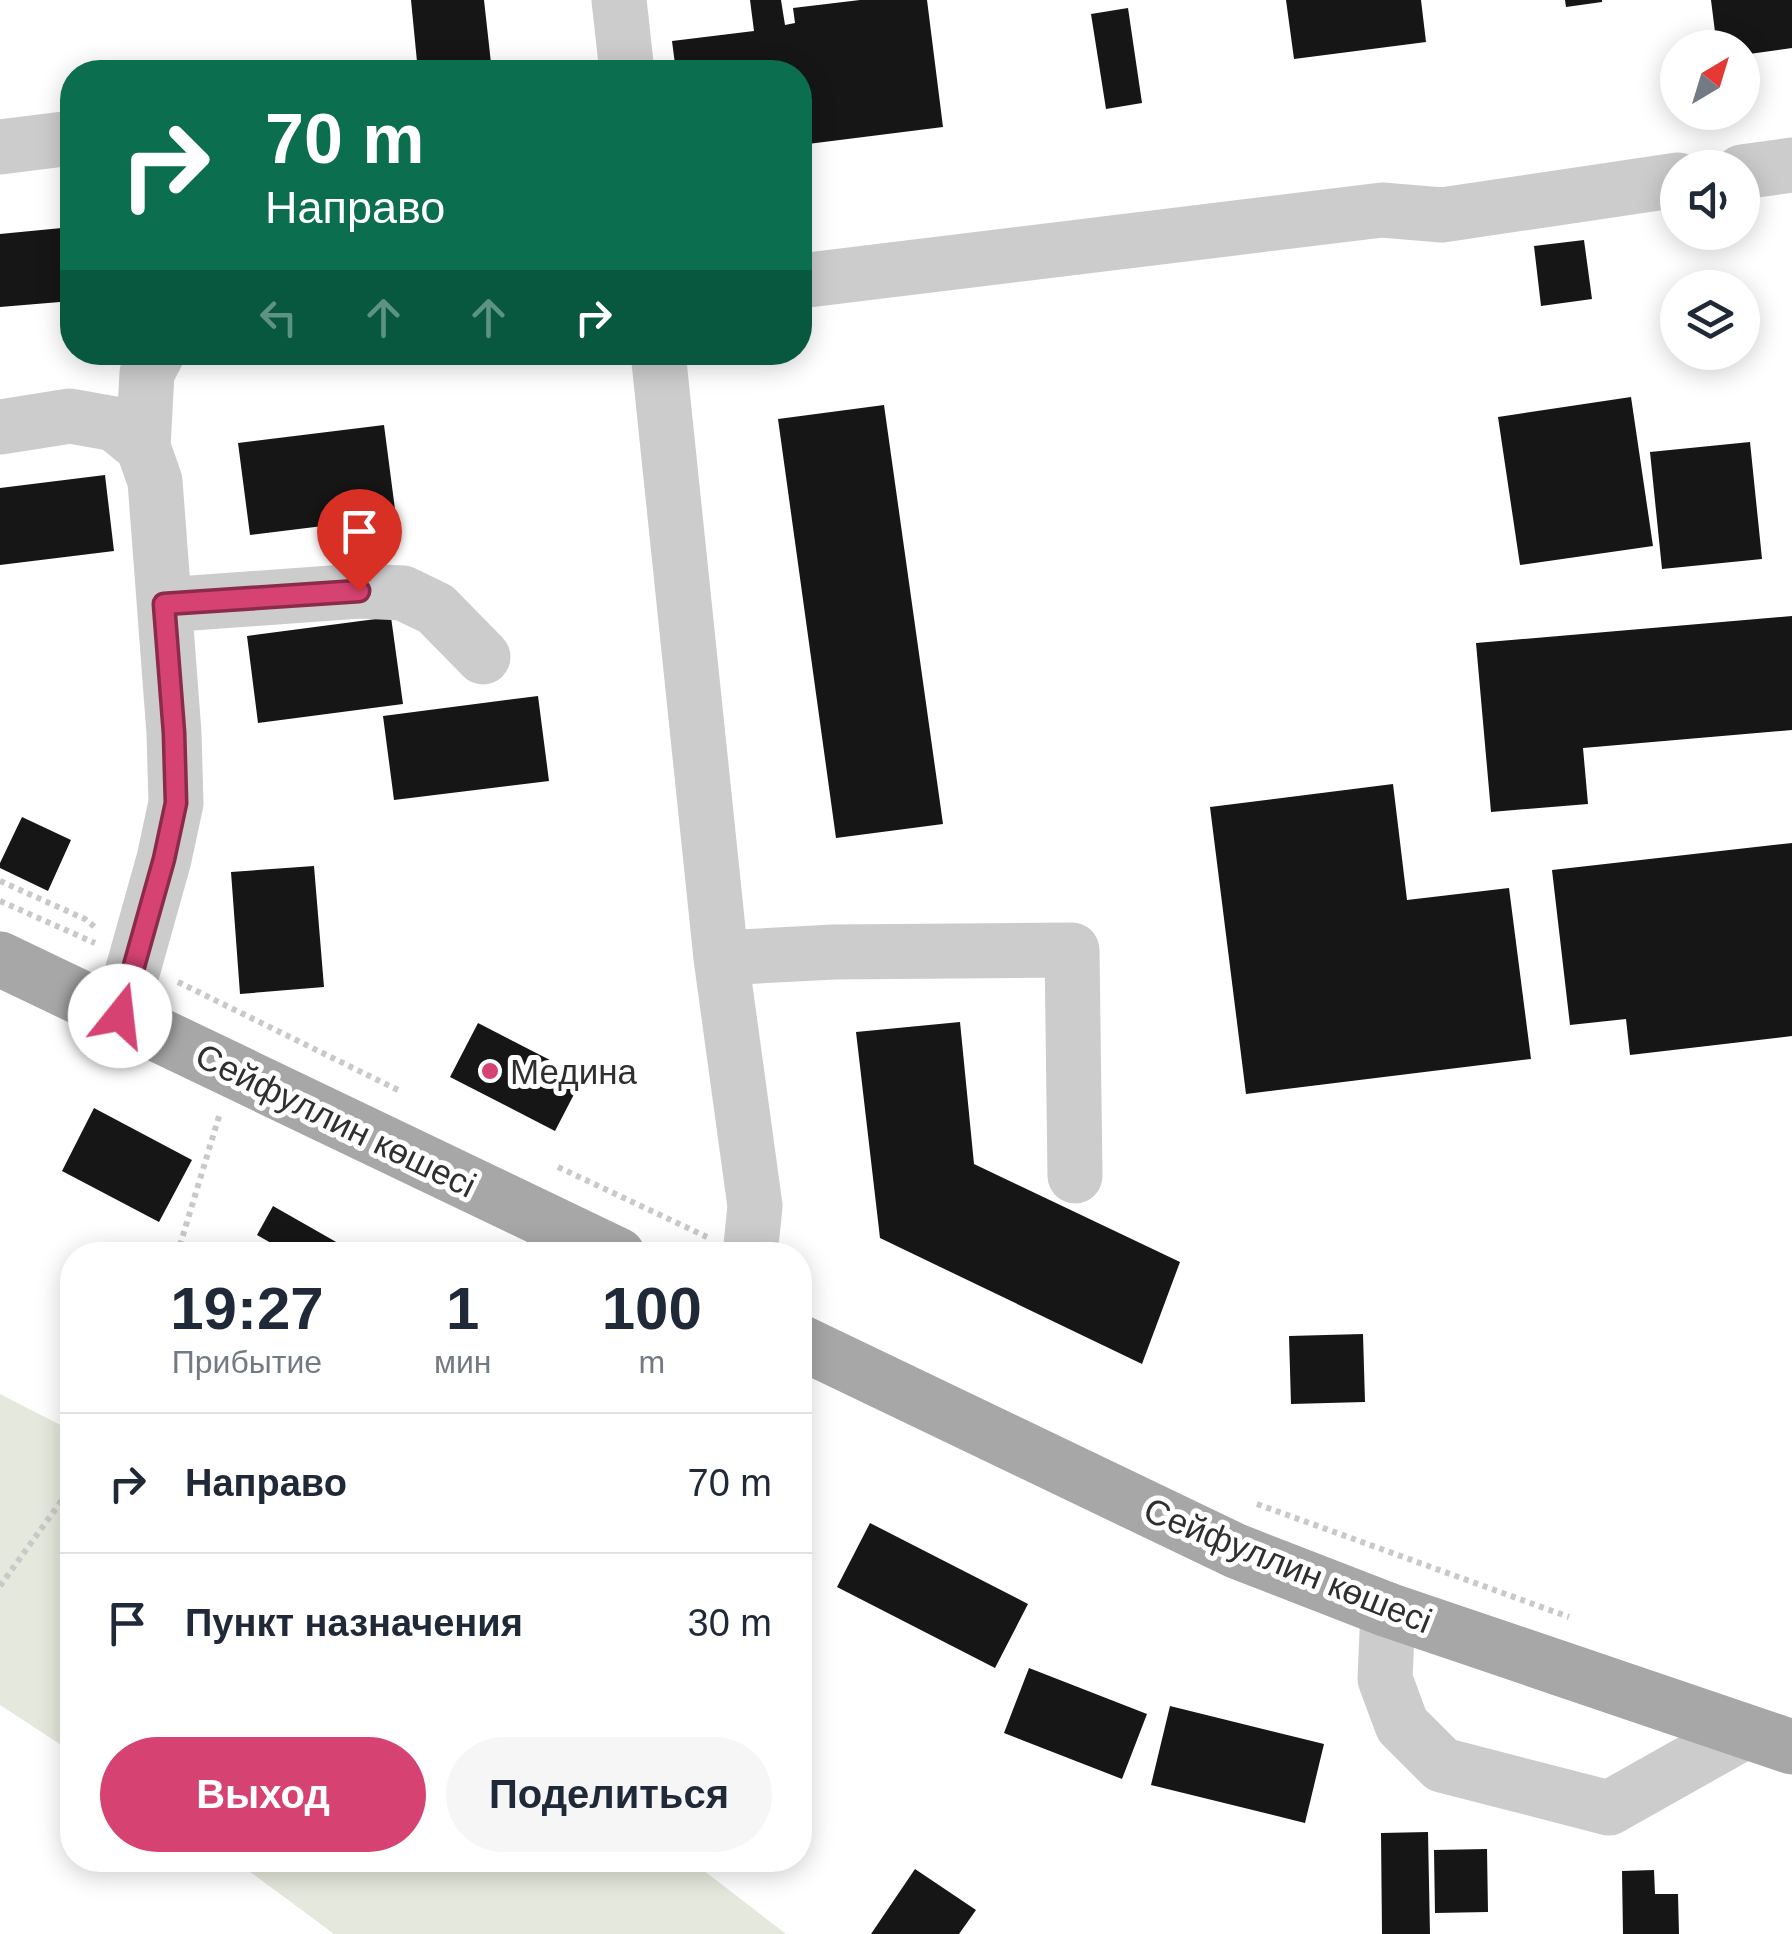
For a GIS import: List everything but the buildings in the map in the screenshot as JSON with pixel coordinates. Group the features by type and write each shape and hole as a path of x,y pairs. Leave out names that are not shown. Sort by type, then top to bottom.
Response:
{"main road":[{"name":"Сейфуллин көшесі","path":"0,959 591,1242"},
{"name":"Сейфуллин көшесі","path":"812,1348 1236,1551 1388,1610 1768,1740"}],"lane":[{"path":"619,0 626,60"},
{"path":"0,146 60,139"},
{"path":"1760,169 1792,165"},
{"path":"812,280 1382,210 1442,215 1660,183"},
{"path":"120,1016 176,803 155,480 143,447 147,373 151,365"},
{"path":"659,365 721,958 755,1206 734,1242"},
{"path":"0,427 70,416 115,424 143,447"},
{"path":"164,604 359,591 403,592 436,608 483,657"},
{"path":"721,958 834,952 1072,950 1074,1176"},
{"path":"1388,1610 1386,1679 1402,1725 1442,1766 1609,1808 1768,1740"}],"path":[{"path":"0,881 84,919 136,961"},
{"path":"0,900 136,961 402,1092"},
{"path":"181,1242 233,1070"},
{"path":"558,1168 720,1242"},
{"path":"0,1586 60,1503"},
{"path":"1256,1504 1572,1618"}],"shaded area":[{"path":"0,1394 60,1425 60,1744 0,1705"},
{"path":"250,1872 706,1872 786,1934 334,1934"}],"place":[{"name":"Медина","path":"490,1071"}],"route":[{"path":"120,1016 176,803 164,604 359,591"}]}
